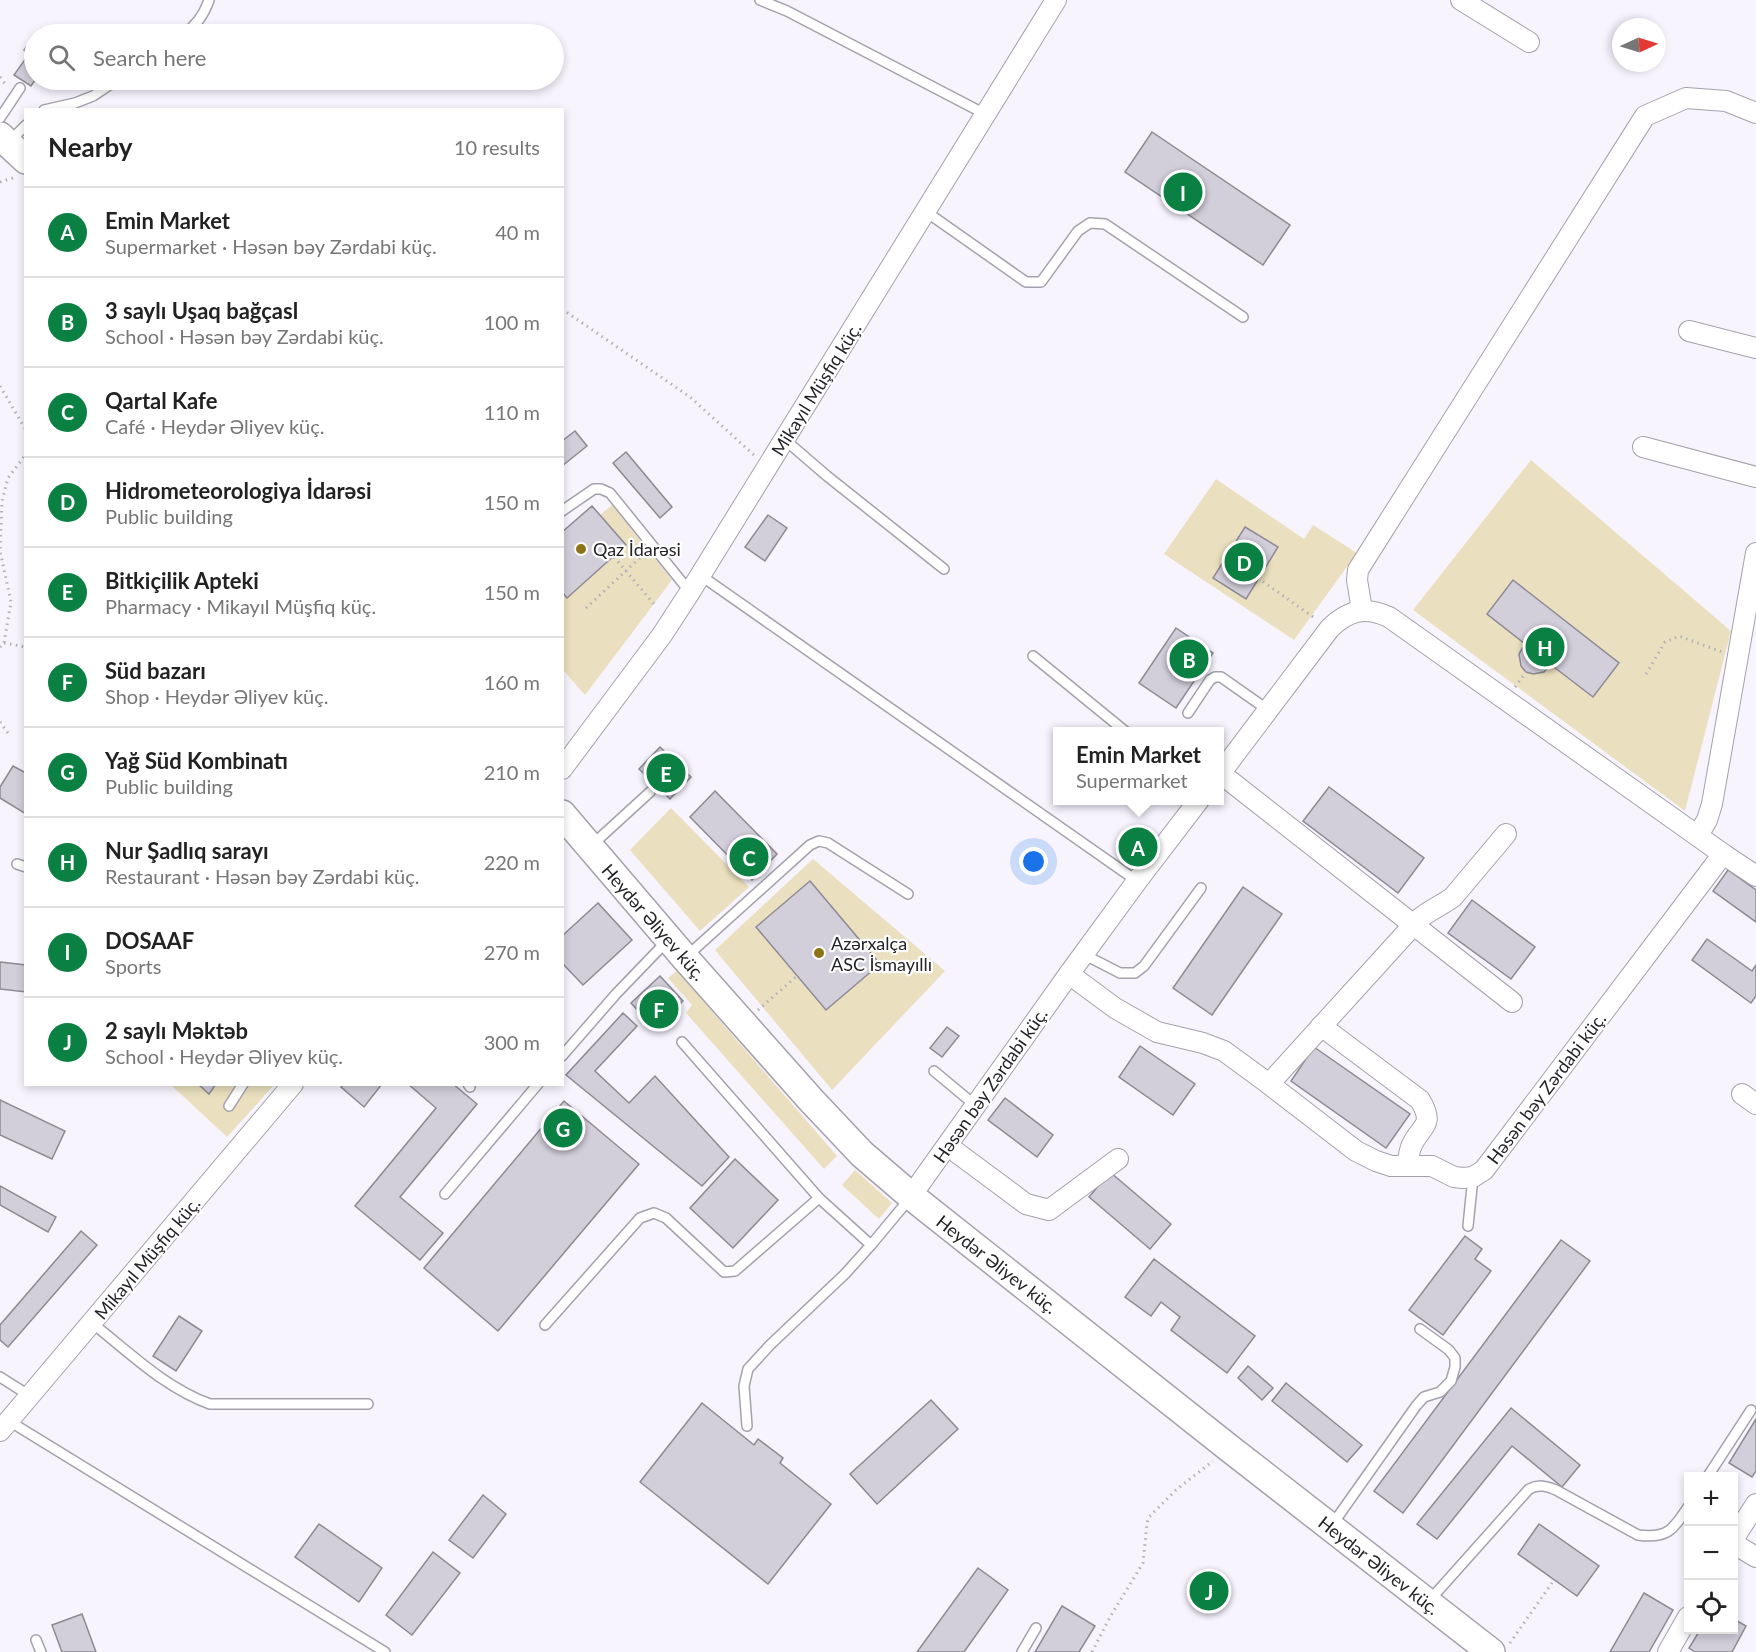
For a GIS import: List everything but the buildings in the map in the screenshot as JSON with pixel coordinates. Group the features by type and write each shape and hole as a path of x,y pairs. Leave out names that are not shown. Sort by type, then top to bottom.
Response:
{"main road":[{"name":"Heydər Əliyev küç.","path":"564,816 677,949 862,1154 911,1196 1427,1603 1500,1647"}],"street":[{"name":"Mikayıl Müşfiq küç.","path":"564,766 662,635 690,592 1056,0"},
{"path":"1461,0 1529,42"},
{"path":"1362,610 1357,580 1358,570 1645,116 1686,98 1726,101 1756,112"},
{"path":"1689,331 1756,348"},
{"path":"1643,447 1756,477"},
{"path":"1698,835 1707,820 1712,804 1756,553"},
{"path":"1224,769 1330,628 1351,613 1362,610 1377,611 1389,617 1756,876"},
{"path":"1224,777 1512,1002"},
{"name":"Həsən bəy Zərdabi küç.","path":"911,1196 1083,954 1196,805"},
{"path":"1269,1084 1412,926 1424,914 1442,906 1453,897 1506,834"},
{"name":"Həsən bəy Zərdabi küç.","path":"1069,974 1115,1008 1157,1032 1203,1043 1224,1051 1356,1151 1391,1166 1432,1166 1463,1179 1473,1177 1484,1170 1723,854"},
{"path":"1321,1026 1420,1100 1427,1112 1427,1123 1411,1148 1407,1166"},
{"name":"Mikayıl Müşfiq küç.","path":"4,1426 291,1086"},
{"path":"948,1146 1026,1204 1049,1210 1118,1160"},
{"path":"1738,1532 1756,1504"},
{"path":"1738,1546 1756,1557"},
{"path":"1668,1652 1684,1625"}],"lane":[{"path":"197,24 209,0"},
{"path":"760,0 787,11 986,114"},
{"path":"12,137 20,88"},
{"path":"53,108 75,103 102,90"},
{"path":"925,212 1026,282 1041,282 1078,231 1090,223 1105,224 1243,317"},
{"path":"784,439 826,476 944,569"},
{"path":"564,510 594,489 610,493 690,592"},
{"path":"700,575 1137,881"},
{"path":"1033,657 1120,727"},
{"path":"1188,712 1210,680 1215,677 1221,678 1268,710"},
{"path":"590,847 650,792"},
{"path":"564,1054 616,994 810,845 819,841 828,843 908,894"},
{"path":"1083,954 1120,973 1135,973 1144,966 1201,888"},
{"path":"682,1042 819,1198 871,1245"},
{"path":"934,1071 976,1107"},
{"path":"229,1106 242,1086"},
{"path":"445,1194 536,1086"},
{"path":"1468,1226 1473,1177"},
{"path":"747,1426 744,1386 748,1369 845,1274 911,1196"},
{"path":"545,1325 640,1218 654,1213 666,1218 724,1272 735,1271 819,1198"},
{"path":"92,1323 174,1388 210,1404 368,1404"},
{"path":"1330,1527 1416,1406 1424,1397 1440,1392 1450,1381 1455,1367 1455,1358 1449,1350 1420,1329"},
{"path":"0,1377 30,1396"},
{"path":"1711,1472 1750,1410"},
{"path":"4,1426 385,1652"},
{"path":"1427,1603 1529,1489 1536,1485 1556,1490 1638,1535 1652,1537 1665,1535 1676,1526 1684,1514"},
{"path":"1022,1652 1036,1628"},
{"path":"36,1640 41,1652"}],"path":[{"path":"564,310 690,397 767,467"},
{"path":"0,386 24,427"},
{"path":"0,647 4,643 11,602 0,550 2,501 8,478 24,457"},
{"path":"586,608 653,546"},
{"path":"614,557 654,604"},
{"path":"1258,578 1330,628"},
{"path":"1646,674 1665,642 1679,636 1738,658"},
{"path":"4,643 24,647"},
{"path":"0,722 8,734"},
{"path":"743,1023 797,976"},
{"path":"1092,1652 1143,1563 1149,1517 1229,1448"},
{"path":"1500,1647 1554,1580"}],"shaded area":[{"path":"1531,460 1731,631 1685,811 1413,610"},
{"path":"1216,479 1304,539 1313,525 1357,553 1294,640 1164,554"},
{"path":"612,505 672,580 585,695 564,671 564,594 567,597 626,546 600,515"},
{"path":"671,808 749,887 700,931 630,850"},
{"path":"813,859 945,971 832,1090 715,950"},
{"path":"677,971 837,1156 824,1169 686,1013 692,1005 668,978"},
{"path":"172,1086 273,1086 227,1137"},
{"path":"855,1170 892,1203 879,1219 842,1185"}],"place":[{"name":"DOSAAF","path":"1183,192"},
{"name":"Qaz İdarəsi","path":"581,549"},
{"name":"Hidrometeorologiya İdarəsi","path":"1244,562"},
{"name":"Nur Şadlıq sarayı","path":"1545,647"},
{"name":"3 saylı Uşaq bağçasl","path":"1189,659"},
{"name":"Bitkiçilik Apteki","path":"666,773"},
{"name":"Emin Market","path":"1138,847"},
{"name":"Qartal Kafe","path":"749,857"},
{"name":"Azərxalça ASC İsmayıllı","path":"819,953"},
{"name":"Süd bazarı","path":"659,1009"},
{"name":"Yağ Süd Kombinatı","path":"563,1128"},
{"name":"2 saylı Məktəb","path":"1209,1591"}]}
